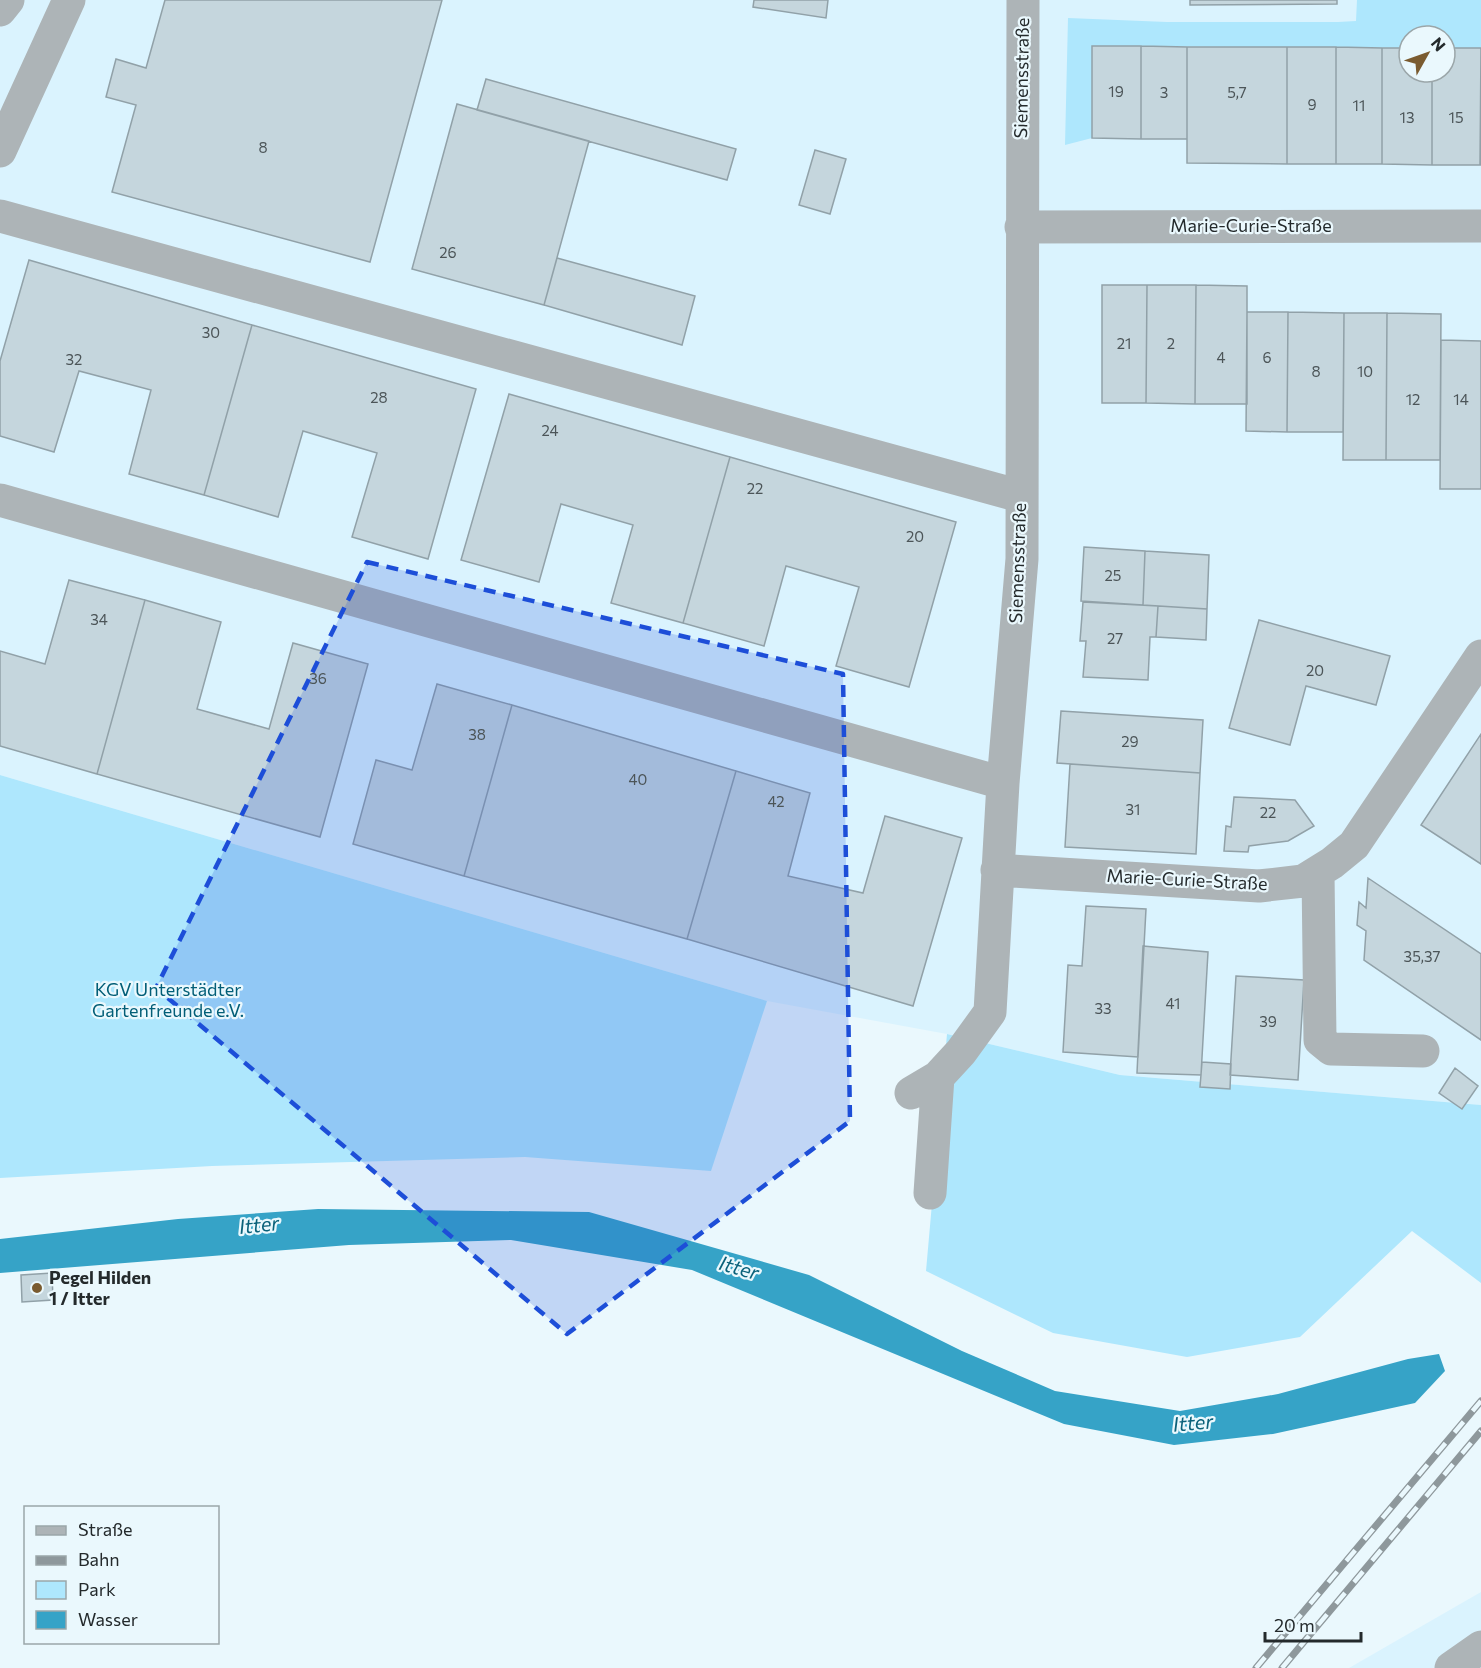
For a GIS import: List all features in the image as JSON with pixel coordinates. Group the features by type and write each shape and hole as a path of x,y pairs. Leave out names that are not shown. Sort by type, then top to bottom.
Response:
{"street":[{"path":"0,10 8,0"},
{"path":"0,151 69,0"},
{"name":"Siemensstraße","path":"930,1193 925,1085 961,1052 990,1012 1002,783 1022,559 1020,496 1023,0"},
{"path":"0,216 1020,496"},
{"name":"Marie-Curie-Straße","path":"1021,227 1481,226"},
{"path":"0,500 1002,783"},
{"name":"Marie-Curie-Straße","path":"998,870 1259,886 1303,881 1354,845 1481,656"},
{"path":"1318,872 1320,1040 1331,1049 1423,1052"},
{"path":"1450,1668 1481,1647"}],"highlighted area":[{"path":"367,562 843,674 850,1121 567,1334 156,988"}],"shaded area":[{"path":"0,0 1481,0 1481,1105 1120,1075 947,1034 767,1001 0,775"},
{"path":"1481,1592 1481,1668 1349,1668"}],"green space":[{"path":"1357,0 1481,0 1481,48 1457,48 1457,24 1397,24 1397,48 1092,46 1092,138 1065,145 1068,18 1167,22 1356,21"},
{"name":"KGV Unterstädter Gartenfreunde e.V.","path":"0,775 767,1001 711,1171 525,1157 212,1166 0,1178"},
{"path":"947,1034 1120,1075 1481,1105 1481,1283 1412,1231 1300,1337 1187,1357 1053,1333 926,1271"}],"water":[{"name":"Itter","path":"318,1209 589,1212 809,1275 962,1351 1055,1391 1180,1411 1278,1394 1408,1359 1439,1354 1445,1371 1415,1403 1273,1434 1174,1445 1064,1424 692,1270 511,1240 349,1245 0,1273 0,1239 178,1219"}],"building":[{"path":"165,0 442,0 370,262 112,192 136,105 106,97 116,59 146,68"},
{"path":"754,0 828,0 826,18 753,7"},
{"path":"1190,0 1337,0 1337,4 1190,5"},
{"path":"1092,46 1141,46 1141,139 1092,138"},
{"path":"1141,46 1187,47 1187,139 1141,139"},
{"path":"1187,47 1287,47 1287,164 1187,163"},
{"path":"1287,47 1336,47 1336,164 1287,164"},
{"path":"1336,47 1382,48 1382,164 1336,164"},
{"path":"1382,48 1397,48 1397,84 1432,84 1432,165 1382,164"},
{"path":"1457,48 1481,48 1480,165 1432,165 1432,84 1457,84"},
{"path":"1481,48 1481,165 1480,165"},
{"path":"486,79 736,149 727,180 477,110"},
{"path":"457,104 589,141 544,305 412,269"},
{"path":"815,150 846,159 830,214 799,205"},
{"path":"557,258 695,296 682,345 544,305"},
{"path":"29,260 252,325 204,495 129,474 151,390 79,371 54,452 0,436 0,361"},
{"path":"1102,285 1147,285 1146,403 1102,403"},
{"path":"1147,285 1196,285 1195,404 1146,403"},
{"path":"1196,285 1247,286 1247,404 1195,404"},
{"path":"1247,312 1288,312 1287,432 1246,431"},
{"path":"1288,312 1344,313 1343,432 1287,432"},
{"path":"1344,313 1387,313 1386,460 1343,460"},
{"path":"1387,313 1441,314 1440,460 1386,460"},
{"path":"252,325 476,389 428,559 352,537 377,453 303,431 278,517 204,495"},
{"path":"1441,340 1481,341 1481,489 1440,489"},
{"path":"509,394 730,457 683,623 611,603 633,525 561,504 539,582 461,560"},
{"path":"730,457 956,522 909,687 836,666 859,587 786,566 764,646 683,623"},
{"path":"1084,547 1145,551 1143,605 1081,601"},
{"path":"1145,551 1209,555 1207,609 1143,605"},
{"path":"69,580 145,600 97,774 0,746 0,651 45,664"},
{"path":"145,600 221,622 197,709 269,729 293,643 368,664 320,837 97,774"},
{"path":"1083,602 1158,606 1156,637 1150,637 1148,680 1083,677 1086,641 1080,641"},
{"path":"1158,606 1207,609 1206,640 1156,637"},
{"path":"1259,620 1390,656 1376,705 1306,686 1290,745 1229,728"},
{"path":"437,684 512,705 464,876 353,844 376,760 412,770"},
{"path":"512,705 736,771 687,939 464,876"},
{"path":"1061,711 1203,720 1200,773 1057,763"},
{"path":"1481,734 1481,864 1421,825"},
{"path":"1070,764 1200,773 1196,854 1065,847"},
{"path":"736,771 810,793 788,876 863,893 885,816 962,838 913,1006 687,939"},
{"path":"1234,797 1295,800 1314,826 1288,841 1249,846 1248,852 1224,851 1226,826 1231,827"},
{"path":"1368,878 1481,954 1481,1040 1364,960 1366,931 1357,925 1359,902 1366,908"},
{"path":"1086,906 1146,909 1138,1057 1063,1052 1068,965 1082,966"},
{"path":"1143,946 1208,952 1201,1075 1137,1073"},
{"path":"1236,976 1304,980 1298,1080 1230,1075"},
{"path":"1202,1062 1231,1064 1230,1089 1200,1087"},
{"path":"1455,1068 1478,1086 1462,1109 1439,1093"},
{"name":"Pegel Hilden 1 / Itter","path":"52,1273 53,1300 22,1302 21,1275"}],"railway":[{"path":"1256,1668 1481,1401"},
{"path":"1282,1668 1481,1431"}],"place":[{"name":"Pegel Hilden 1 / Itter","path":"37,1288"}]}
